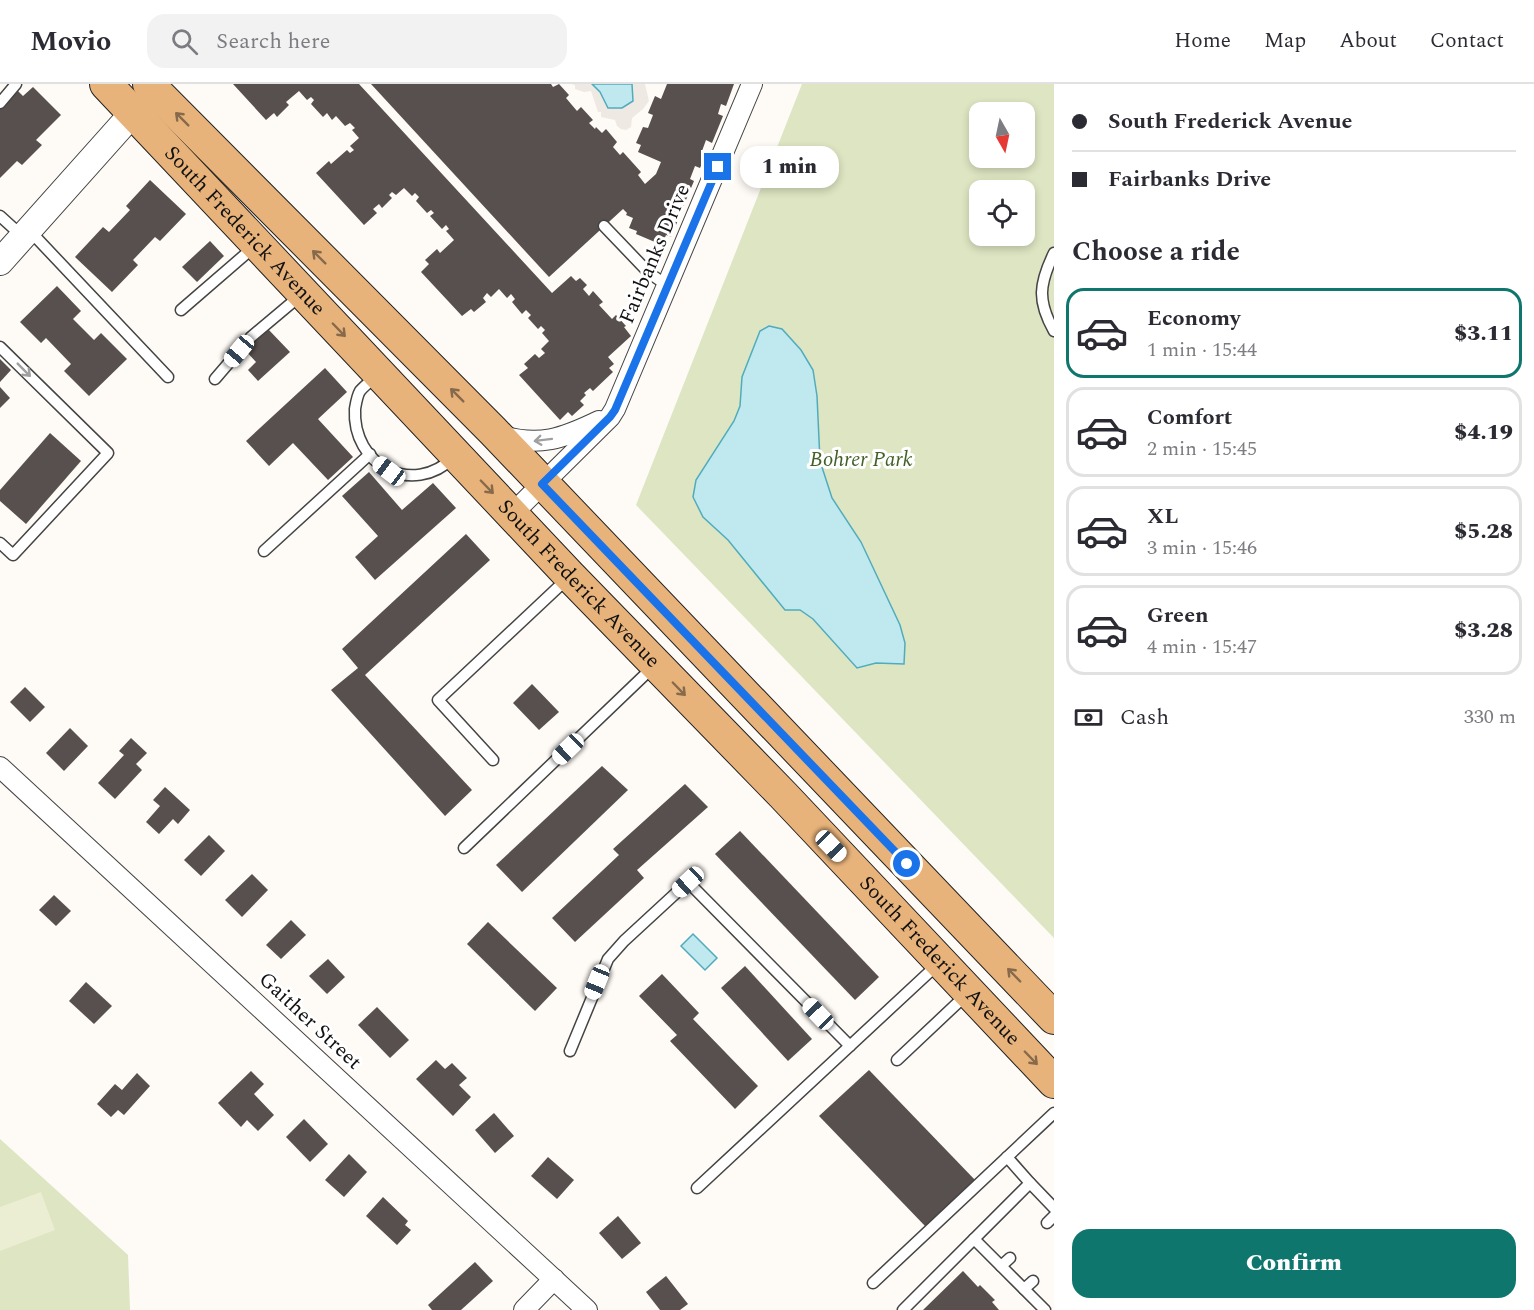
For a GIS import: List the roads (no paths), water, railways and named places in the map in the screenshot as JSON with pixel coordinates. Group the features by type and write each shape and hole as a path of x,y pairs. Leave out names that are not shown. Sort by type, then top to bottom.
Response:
{"main road":[{"name":"South Frederick Avenue","path":"106,84 570,576 1054,1082"},
{"name":"South Frederick Avenue","path":"158,87 493,431 1054,1018"}],"street":[{"name":"Fairbanks Drive","path":"513,513 615,410 752,84"},
{"path":"0,262 158,87"},
{"path":"493,431 502,436 527,441 550,440 598,422 615,410"},
{"name":"Gaither Street","path":"0,767 587,1310"},
{"path":"524,1310 554,1279"}],"lane":[{"path":"0,103 16,84"},
{"path":"0,216 26,233 168,377"},
{"path":"604,226 649,273 668,286"},
{"path":"181,309 257,243"},
{"path":"1054,253 1040,291 1047,318 1054,331"},
{"path":"215,379 250,337 304,293"},
{"path":"0,347 108,453 13,555 0,543"},
{"path":"380,373 359,392 356,402 355,424 358,435 370,454 389,471 409,477 444,467 456,454"},
{"path":"264,550 370,454"},
{"path":"493,760 438,700 570,576"},
{"path":"464,848 656,664"},
{"path":"570,1051 608,959 624,941 688,882 850,1047"},
{"path":"697,1188 941,962"},
{"path":"897,1060 969,993"},
{"path":"873,1283 1054,1113"},
{"path":"1007,1157 1054,1209"},
{"path":"903,1310 1030,1183"},
{"path":"975,1239 1045,1310"},
{"path":"1002,1266 1010,1257"},
{"path":"1024,1289 1033,1281"}],"water":[{"path":"592,84 632,84 633,101 622,108 608,108 600,92"},
{"path":"769,326 782,329 801,350 813,370 817,396 820,461 832,498 861,542 900,625 905,643 904,664 876,663 857,668 813,619 800,610 785,610 728,540 703,517 693,497 696,480 734,421 740,406 742,377 760,331"},
{"path":"693,934 717,958 705,970 681,946"}],"park label":[{"name":"Bohrer Park","path":"861,460"}]}
